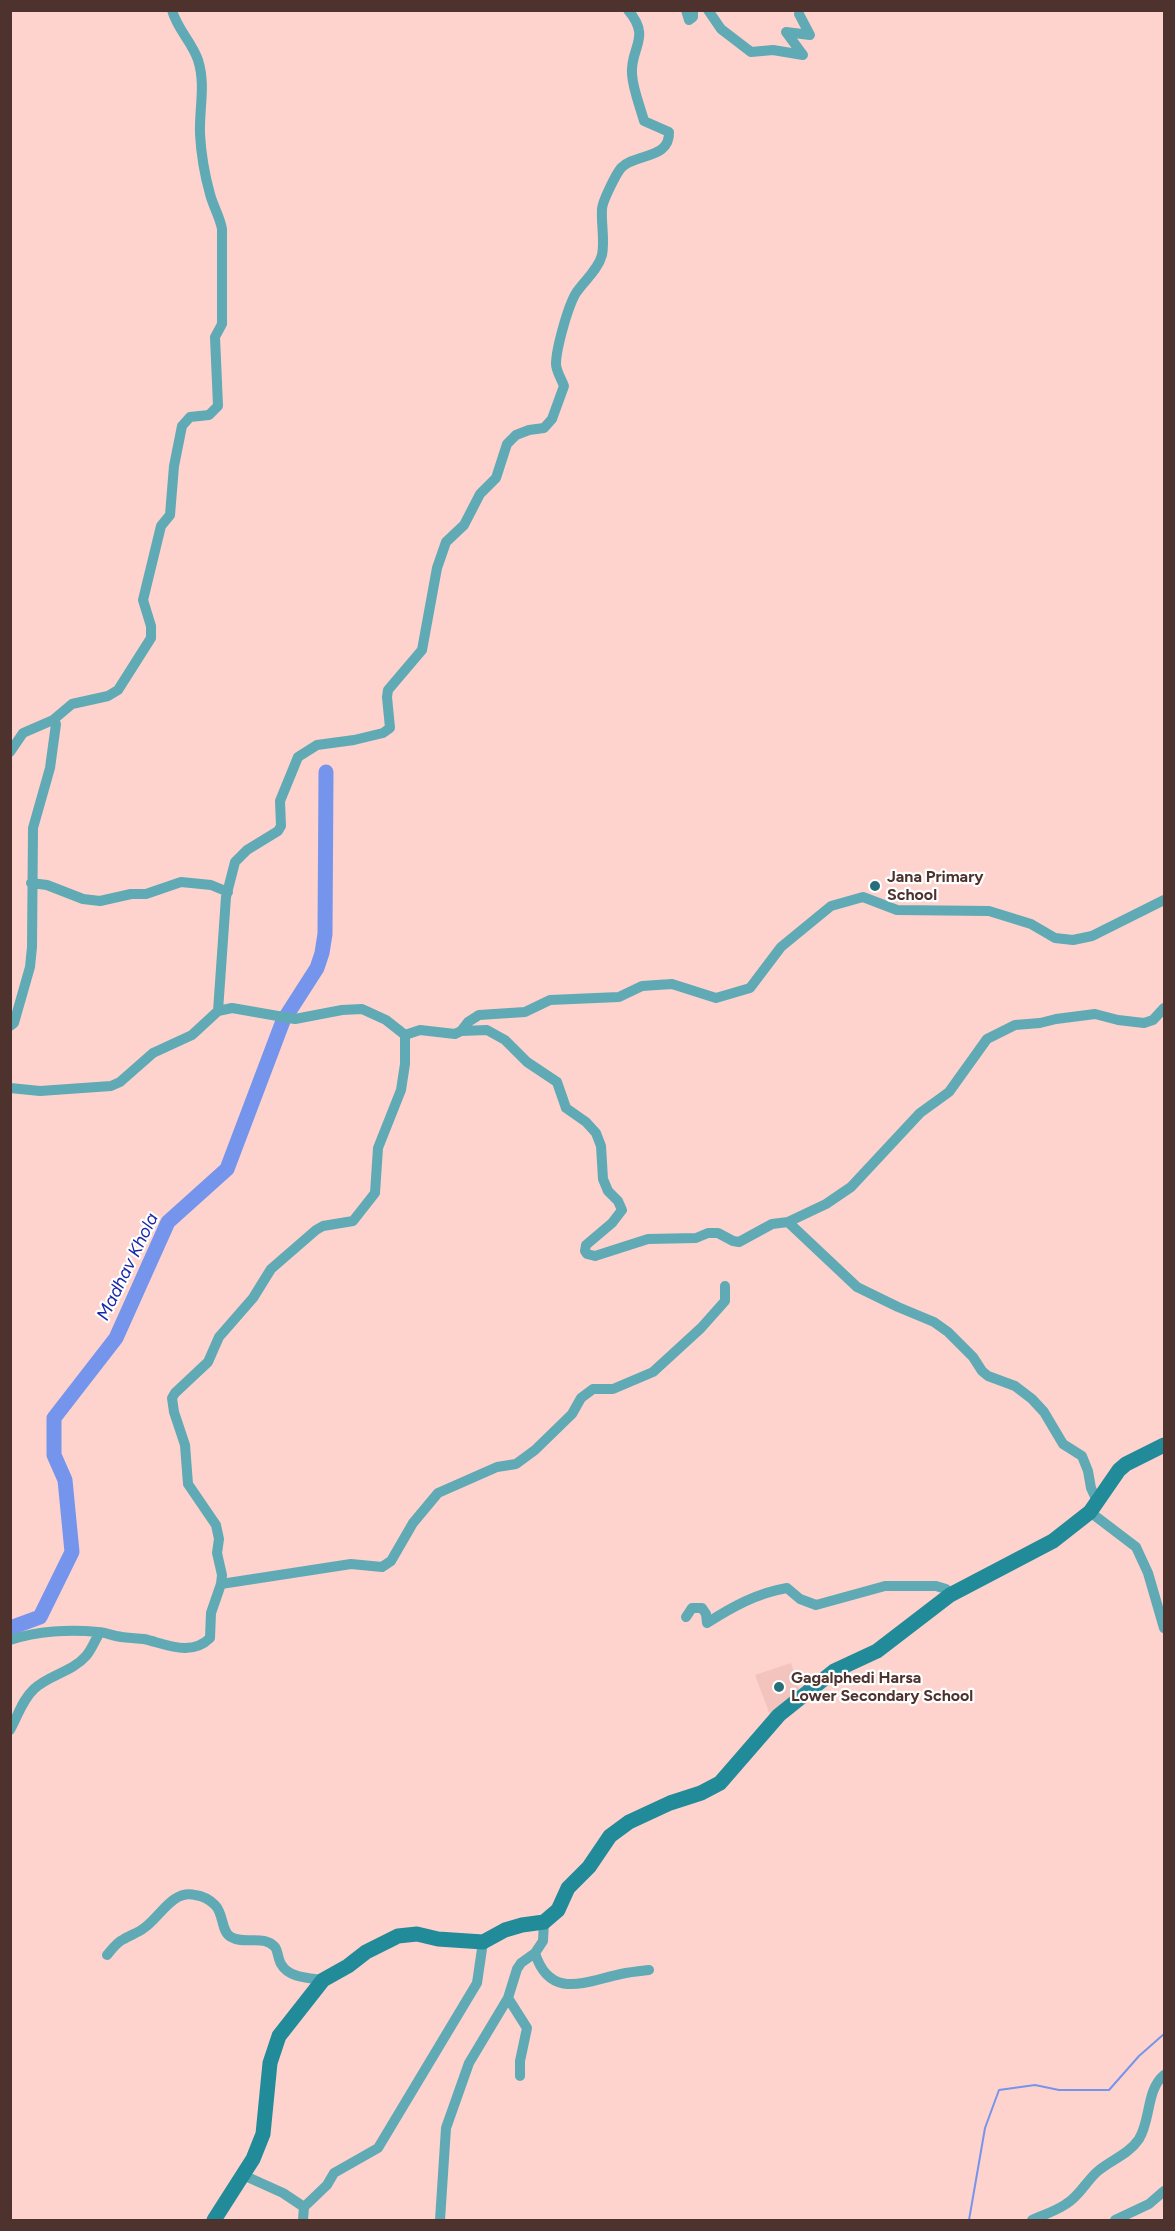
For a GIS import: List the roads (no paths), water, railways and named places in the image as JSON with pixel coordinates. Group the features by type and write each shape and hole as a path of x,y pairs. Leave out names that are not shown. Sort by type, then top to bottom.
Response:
{"street":[{"path":"10,752 23,733 52,720 72,704 108,696 118,690 151,638 151,626 143,600 161,526 170,515 174,466 182,426 190,417 209,415 218,406 215,337 222,324 222,229 210,192 200,134 202,86 200,68 197,57 176,22 172,10"},
{"path":"218,1011 228,892 235,862 241,855 278,831 281,826 280,801 298,757 317,745 363,738 383,733 390,728 388,690 422,650 437,568 446,542 464,525 480,494 496,478 507,444 516,435 529,429 544,428 552,419 564,386 556,366 567,309 602,256 601,207 622,167 664,148 669,140 669,132 644,121 631,73 640,31 628,10"},
{"path":"686,10 689,20 693,17 693,10"},
{"path":"708,10 721,29 751,52 773,50 803,55 786,32 810,36 799,14"},
{"path":"10,1026 14,1023 30,967 33,828 50,768 56,724 52,720"},
{"path":"31,884 47,885 82,899 100,901 131,894 146,894 181,882 212,885 228,892"},
{"path":"461,1031 468,1022 479,1015 525,1012 550,1000 619,997 642,986 672,984 716,998 750,988 781,947 831,906 864,897 897,910 989,911 1031,924 1055,938 1073,940 1092,936 1164,900"},
{"path":"10,1088 40,1091 111,1086 120,1082 153,1053 192,1035 218,1011 232,1008 295,1019 342,1010 362,1009 386,1020 405,1035"},
{"path":"405,1035 420,1030 454,1034 461,1031 487,1030 505,1040 528,1062 557,1082 566,1108 586,1122 596,1133 601,1146 603,1179 608,1191 622,1210 612,1223 589,1240 585,1251 588,1254 602,1255 648,1239 696,1238 708,1233 718,1233 740,1242 772,1224 788,1222 826,1204 851,1187 920,1113 949,1092 987,1039 1015,1025 1095,1014 1144,1023 1153,1020 1164,1008"},
{"path":"10,1640 29,1634 100,1632 145,1640 176,1649 193,1647 205,1643 210,1638 211,1613 222,1575 217,1553 219,1539 216,1525 188,1484 185,1445 174,1412 172,1398 208,1362 219,1337 253,1298 271,1269 316,1230 323,1226 353,1221 375,1193 378,1148 401,1090 405,1064 405,1035"},
{"path":"788,1222 857,1287 934,1322 948,1332 988,1376 1015,1386 1032,1399 1064,1444 1082,1456 1089,1471 1093,1506 1136,1547 1148,1573 1164,1628"},
{"path":"221,1584 351,1564 381,1567 391,1561 413,1523 438,1493 497,1467 516,1464 535,1450 565,1421 581,1398 593,1389 613,1389 653,1372 701,1328 725,1301 725,1286"},
{"path":"214,2220 243,2175 263,2134 270,2063 279,2036 322,1980 348,1966 366,1952 398,1936 417,1934 438,1939 483,1942 505,1930 544,1922 558,1910 568,1888 589,1867 610,1836 629,1822 720,1783 779,1715 834,1671 877,1651 950,1595 1053,1540 1093,1506 1126,1464 1164,1445"},
{"path":"686,1617 692,1608 702,1608 706,1614 707,1623 734,1606 769,1591 787,1588 800,1599 816,1605 885,1586 936,1586 946,1589 950,1595"},
{"path":"10,1730 24,1700 33,1690 77,1665 87,1655 100,1632"},
{"path":"107,1954 122,1940 142,1930 157,1918 177,1897 188,1893 203,1896 215,1904 222,1914 226,1933 232,1938 266,1941 275,1947 282,1965 292,1974 322,1980"},
{"path":"440,2220 448,2118 473,2054 508,1998 520,1963 535,1953 543,1941 544,1922"},
{"path":"303,2220 304,2207 327,2185 334,2173 378,2148 477,1983 483,1942"},
{"path":"535,1953 544,1973 569,1986 619,1974 649,1970"},
{"path":"508,1998 528,2028 520,2061 520,2076"},
{"path":"1032,2220 1068,2204 1098,2171 1138,2142 1146,2123 1155,2087 1164,2075"},
{"path":"243,2175 283,2193 304,2207"},
{"path":"1115,2220 1149,2204 1164,2191"}],"waterway":[{"name":"Madhav Khola","path":"10,1628 40,1617 72,1552 65,1480 54,1455 54,1418 116,1338 168,1222 227,1169 283,1021 317,968 325,934 326,772"},
{"path":"969,2220 985,2128 999,2090 1035,2085 1059,2090 1109,2090 1139,2056 1164,2034"}],"place":[{"name":"Jana Primary School","path":"875,886"},
{"name":"Gagalphedi Harsa Lower Secondary School","path":"779,1687"}]}
